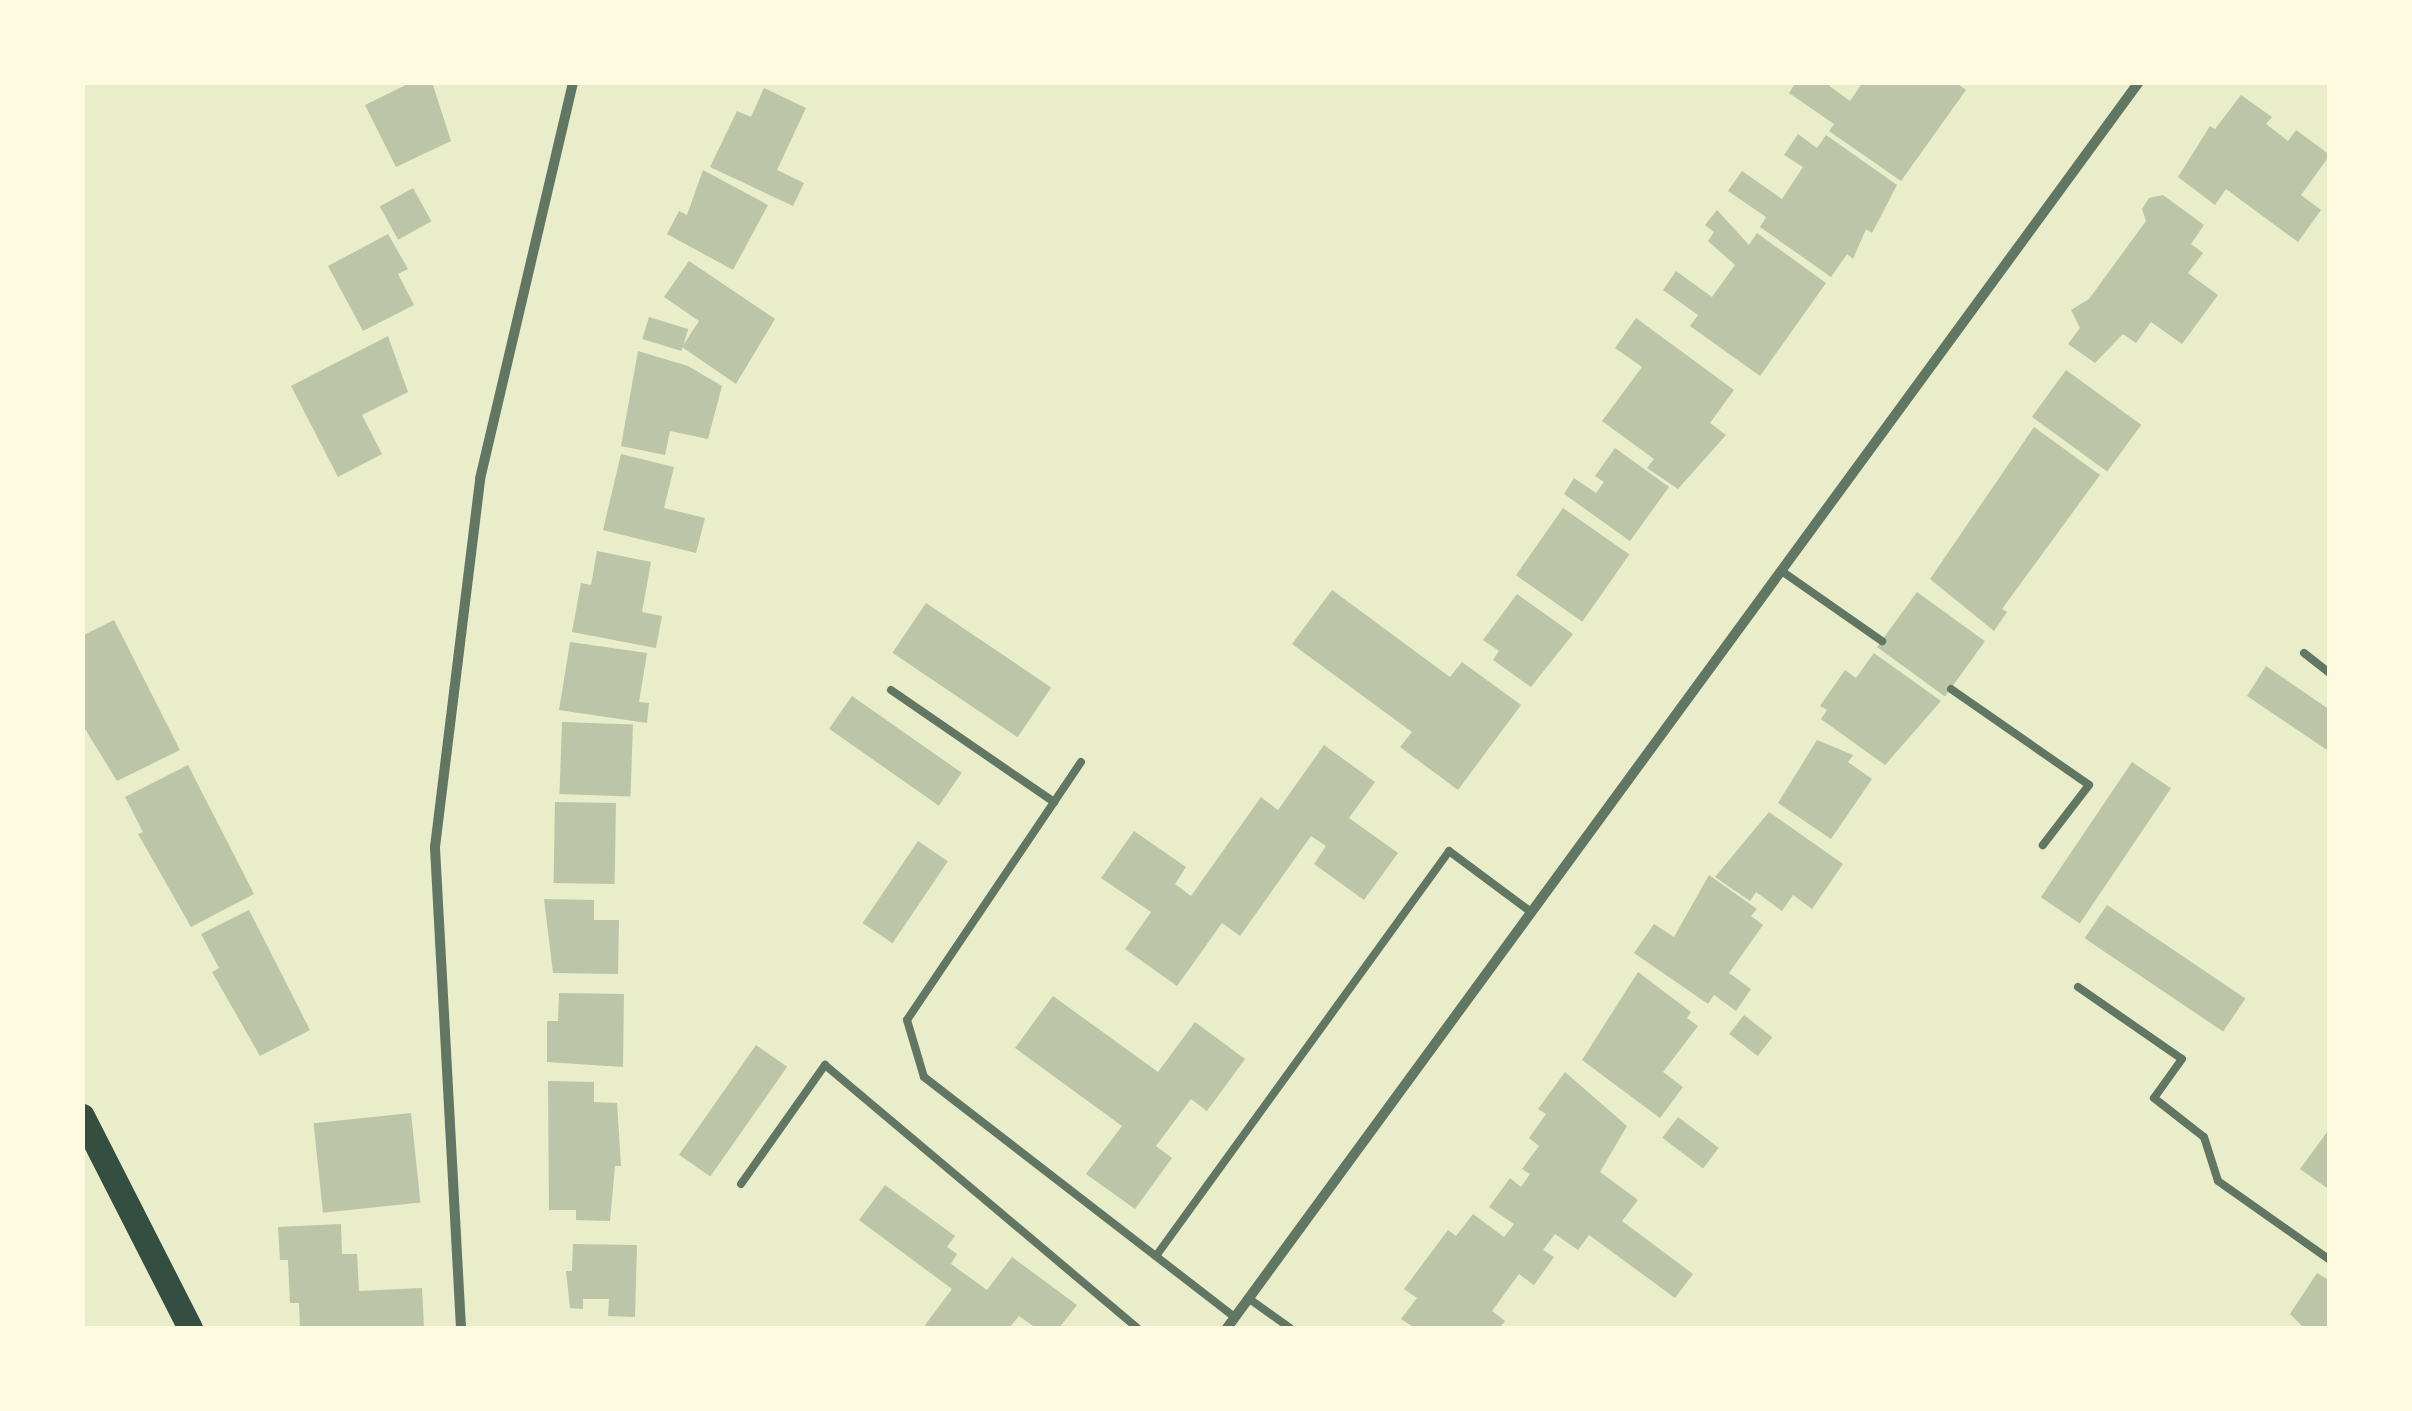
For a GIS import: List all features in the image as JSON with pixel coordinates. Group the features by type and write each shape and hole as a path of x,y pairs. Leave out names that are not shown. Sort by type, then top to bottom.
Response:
{"main road":[{"path":"82,1116 190,1328"}],"street":[{"path":"460,1328 435,847 480,479 572,82"},
{"path":"1227,1328 2139,82"}],"lane":[{"path":"1782,572 1882,641"},
{"path":"2304,653 2330,672"},
{"path":"1951,689 2089,784 2043,845"},
{"path":"890,690 1054,802"},
{"path":"1081,762 908,1020 924,1077 1235,1317"},
{"path":"1156,1256 1449,851 1532,912"},
{"path":"2078,988 2182,1059 2154,1098 2204,1137 2218,1181 2330,1260"},
{"path":"742,1184 825,1064 1137,1328"},
{"path":"1248,1298 1290,1328"},
{"path":"1120,1328 1127,1320"}],"building":[{"path":"412,82 432,82 451,141 396,167 365,105"},
{"path":"1796,82 1824,82 1850,101 1863,82 1955,82 1966,90 1901,181 1829,131 1834,124 1789,93"},
{"path":"764,88 806,108 777,170 804,183 793,206 710,167 737,111 751,117"},
{"path":"2241,95 2272,117 2266,124 2288,141 2296,130 2330,155 2301,195 2321,210 2298,242 2226,189 2215,205 2178,177 2210,126 2215,129"},
{"path":"1798,134 1817,148 1826,135 1897,185 1872,233 1866,229 1853,259 1847,254 1831,277 1760,227 1766,217 1728,191 1742,171 1782,199 1803,167 1784,155"},
{"path":"703,170 768,205 733,270 667,234 679,211 687,215"},
{"path":"413,188 431,221 398,240 380,206"},
{"path":"2163,195 2204,225 2191,244 2203,253 2188,273 2218,295 2182,344 2151,322 2136,343 2123,334 2095,363 2068,344 2080,328 2071,310 2089,299 2146,221 2142,209 2149,198"},
{"path":"1717,210 1749,245 1757,233 1826,283 1760,376 1690,326 1698,315 1663,290 1676,271 1712,297 1735,265 1708,241 1714,232 1705,225"},
{"path":"388,234 408,269 398,274 414,305 363,331 328,266"},
{"path":"689,261 775,319 736,384 682,347 699,321 664,297"},
{"path":"649,317 688,329 681,351 642,339"},
{"path":"1636,318 1734,390 1710,423 1726,435 1678,489 1647,468 1654,459 1602,421 1642,367 1615,348"},
{"path":"388,336 408,392 362,415 382,454 338,477 291,386"},
{"path":"638,351 688,366 722,386 708,439 670,431 665,455 621,446"},
{"path":"2066,370 2141,425 2107,472 2032,417"},
{"path":"2034,427 2100,475 2002,609 2007,612 1994,631 1930,579"},
{"path":"1615,448 1669,487 1630,541 1564,494 1574,478 1596,493 1604,482 1595,476"},
{"path":"621,454 674,467 664,508 705,518 696,553 603,530"},
{"path":"1563,508 1629,554 1582,622 1516,575"},
{"path":"597,551 651,562 642,612 662,616 656,648 572,632 581,583 591,585"},
{"path":"1332,590 1450,677 1462,662 1521,705 1458,790 1400,747 1412,732 1292,644"},
{"path":"1917,592 1985,641 1945,696 1877,647"},
{"path":"1517,594 1573,634 1531,687 1493,660 1499,651 1483,640"},
{"path":"926,603 1051,687 1018,737 892,653"},
{"path":"114,620 180,750 117,781 82,724 82,636"},
{"path":"570,642 647,653 639,702 649,703 647,723 559,710"},
{"path":"1874,653 1941,701 1885,765 1821,719 1827,710 1820,706 1845,670 1856,678"},
{"path":"2266,666 2330,710 2330,752 2247,696"},
{"path":"852,696 962,773 939,806 829,729"},
{"path":"562,722 633,724 630,796 559,794"},
{"path":"1817,740 1853,755 1848,762 1872,779 1831,839 1778,803"},
{"path":"1324,745 1375,782 1349,818 1398,853 1364,900 1314,864 1326,846 1311,836 1240,936 1222,923 1177,986 1125,949 1151,912 1101,878 1134,831 1186,867 1175,884 1191,896 1261,797 1278,810"},
{"path":"2132,762 2171,788 2080,923 2041,897"},
{"path":"188,765 254,894 191,927 138,834 143,832 125,797"},
{"path":"555,802 616,803 615,884 554,883"},
{"path":"1769,812 1843,864 1812,909 1793,895 1782,911 1756,892 1750,901 1715,877"},
{"path":"918,841 948,861 892,943 863,923"},
{"path":"1709,875 1757,909 1751,916 1763,925 1729,973 1751,989 1736,1011 1714,995 1708,1004 1634,953 1654,924 1674,937"},
{"path":"544,899 594,900 594,920 619,920 618,974 553,973"},
{"path":"2107,905 2245,998 2223,1032 2085,938"},
{"path":"249,910 310,1030 260,1056 212,972 219,968 201,934"},
{"path":"1638,972 1691,1012 1687,1018 1698,1026 1663,1072 1683,1087 1660,1118 1582,1060"},
{"path":"559,993 624,994 623,1067 547,1062 547,1021 558,1021"},
{"path":"1053,996 1158,1072 1195,1022 1245,1059 1207,1111 1191,1099 1156,1146 1172,1158 1135,1209 1086,1174 1122,1126 1015,1048"},
{"path":"1744,1015 1772,1037 1758,1056 1729,1034"},
{"path":"756,1045 787,1067 710,1177 679,1155"},
{"path":"1565,1072 1627,1126 1600,1172 1638,1200 1622,1221 1693,1274 1675,1298 1589,1235 1578,1250 1555,1234 1543,1250 1554,1257 1534,1285 1519,1274 1492,1311 1505,1321 1499,1328 1415,1328 1401,1319 1417,1298 1404,1289 1448,1230 1456,1236 1473,1214 1504,1237 1514,1224 1489,1207 1510,1178 1521,1187 1530,1174 1522,1169 1539,1146 1529,1138 1546,1114 1538,1109"},
{"path":"548,1081 594,1082 594,1102 617,1103 621,1166 615,1166 610,1221 576,1220 576,1210 549,1210"},
{"path":"411,1113 420,1203 323,1213 314,1123"},
{"path":"1678,1117 1719,1148 1703,1168 1662,1138"},
{"path":"2330,1128 2330,1190 2300,1169"},
{"path":"885,1185 955,1236 947,1247 957,1254 951,1264 987,1290 1012,1257 1077,1305 1059,1328 1036,1328 1019,1316 1009,1328 929,1328 925,1325 952,1289 859,1220"},
{"path":"341,1224 342,1254 357,1254 359,1291 422,1288 424,1327 300,1328 299,1303 290,1303 288,1260 280,1260 278,1227"},
{"path":"573,1244 637,1245 635,1317 608,1316 609,1299 583,1299 583,1309 570,1308 566,1271 572,1271"},
{"path":"2317,1273 2330,1281 2330,1328 2304,1328 2290,1314"}]}
